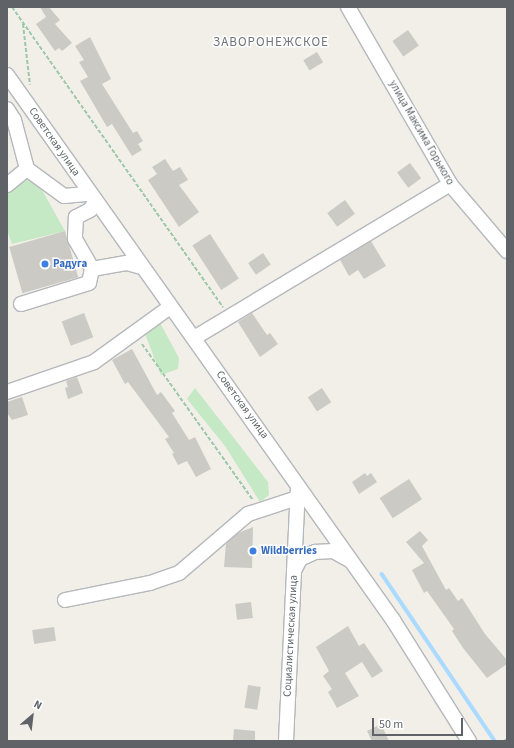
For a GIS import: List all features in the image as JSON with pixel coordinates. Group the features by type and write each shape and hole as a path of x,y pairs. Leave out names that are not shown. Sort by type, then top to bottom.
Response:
{"street":[{"name":"улица Максима Горького","path":"348,7 450,184 507,251"},
{"name":"Советская улица","path":"7,75 141,267 194,338 298,491 352,562 393,620 469,741"},
{"path":"7,108 14,120 27,169 64,196 92,198 90,210 76,218 75,239 92,269 89,283 21,304"},
{"path":"7,185 27,169"},
{"path":"194,338 450,184"},
{"path":"92,269 127,263 141,267"},
{"path":"7,392 94,362 170,307"},
{"path":"65,600 150,583 179,573 248,514 260,510 298,491"},
{"name":"Социалистическая улица","path":"286,741 298,491"},
{"path":"294,571 300,559 315,552 333,551 352,562"}],"path":[{"path":"12,7 230,315"},
{"path":"23,22 30,88"},
{"path":"134,333 260,510"}],"green space":[{"path":"20,180 37,181 65,231 12,244 7,230 7,190"},
{"path":"159,321 179,358 178,369 161,375 145,334"},
{"path":"195,388 268,482 269,495 260,502 225,446 187,399"}],"building":[{"path":"40,7 49,7 60,20 55,24 72,43 62,51 59,48 55,51 36,24 46,17"},
{"path":"408,30 419,46 403,56 392,41"},
{"path":"90,37 111,79 102,84 133,133 137,131 143,141 138,144 142,150 132,156 112,124 107,127 80,81 88,77 79,62 84,60 75,46"},
{"path":"317,52 323,62 309,71 303,60"},
{"path":"165,159 173,171 180,167 188,180 179,185 199,212 179,227 148,180 157,174 152,167"},
{"path":"410,163 421,178 408,188 397,172"},
{"path":"345,200 355,214 337,227 327,213"},
{"path":"65,231 78,277 22,293 9,247"},
{"path":"210,234 239,278 221,290 192,245"},
{"path":"371,241 386,266 364,279 358,270 349,276 340,260"},
{"path":"263,253 271,265 256,275 248,263"},
{"path":"84,313 93,337 71,346 62,322"},
{"path":"252,313 267,335 270,333 278,344 260,357 238,322"},
{"path":"132,349 157,395 161,392 175,411 172,413 189,440 195,437 211,469 196,477 187,461 178,465 172,454 174,453 165,439 169,437 128,382 125,384 112,360"},
{"path":"77,377 83,393 68,399 65,388 68,387 66,381"},
{"path":"322,388 331,402 317,412 308,397"},
{"path":"22,397 28,415 12,420 7,413 7,402"},
{"path":"365,473 367,476 371,473 377,482 359,494 352,482"},
{"path":"409,479 422,499 393,518 380,498"},
{"path":"253,527 252,568 224,567 226,544 238,533"},
{"path":"420,531 428,540 422,546 446,590 449,588 458,601 462,598 485,634 507,660 507,664 487,678 463,648 452,631 454,629 427,591 424,593 412,570 424,563 406,542"},
{"path":"251,602 253,618 237,620 235,604"},
{"path":"348,626 359,646 364,643 383,671 372,678 362,662 345,673 359,696 337,708 328,692 332,689 323,676 329,671 316,647"},
{"path":"54,627 56,641 34,644 32,630"},
{"path":"248,685 261,687 257,710 244,708"},
{"path":"381,724 389,741 372,741 367,731"},
{"path":"234,729 255,731 255,741 233,741"}],"waterway":[{"path":"382,574 495,741"}],"place":[{"name":"Радуга","path":"45,264"},
{"name":"Wildberries","path":"253,551"}],"district":[{"name":"ЗАВОРОНЕЖСКОЕ","path":"271,42"}]}
